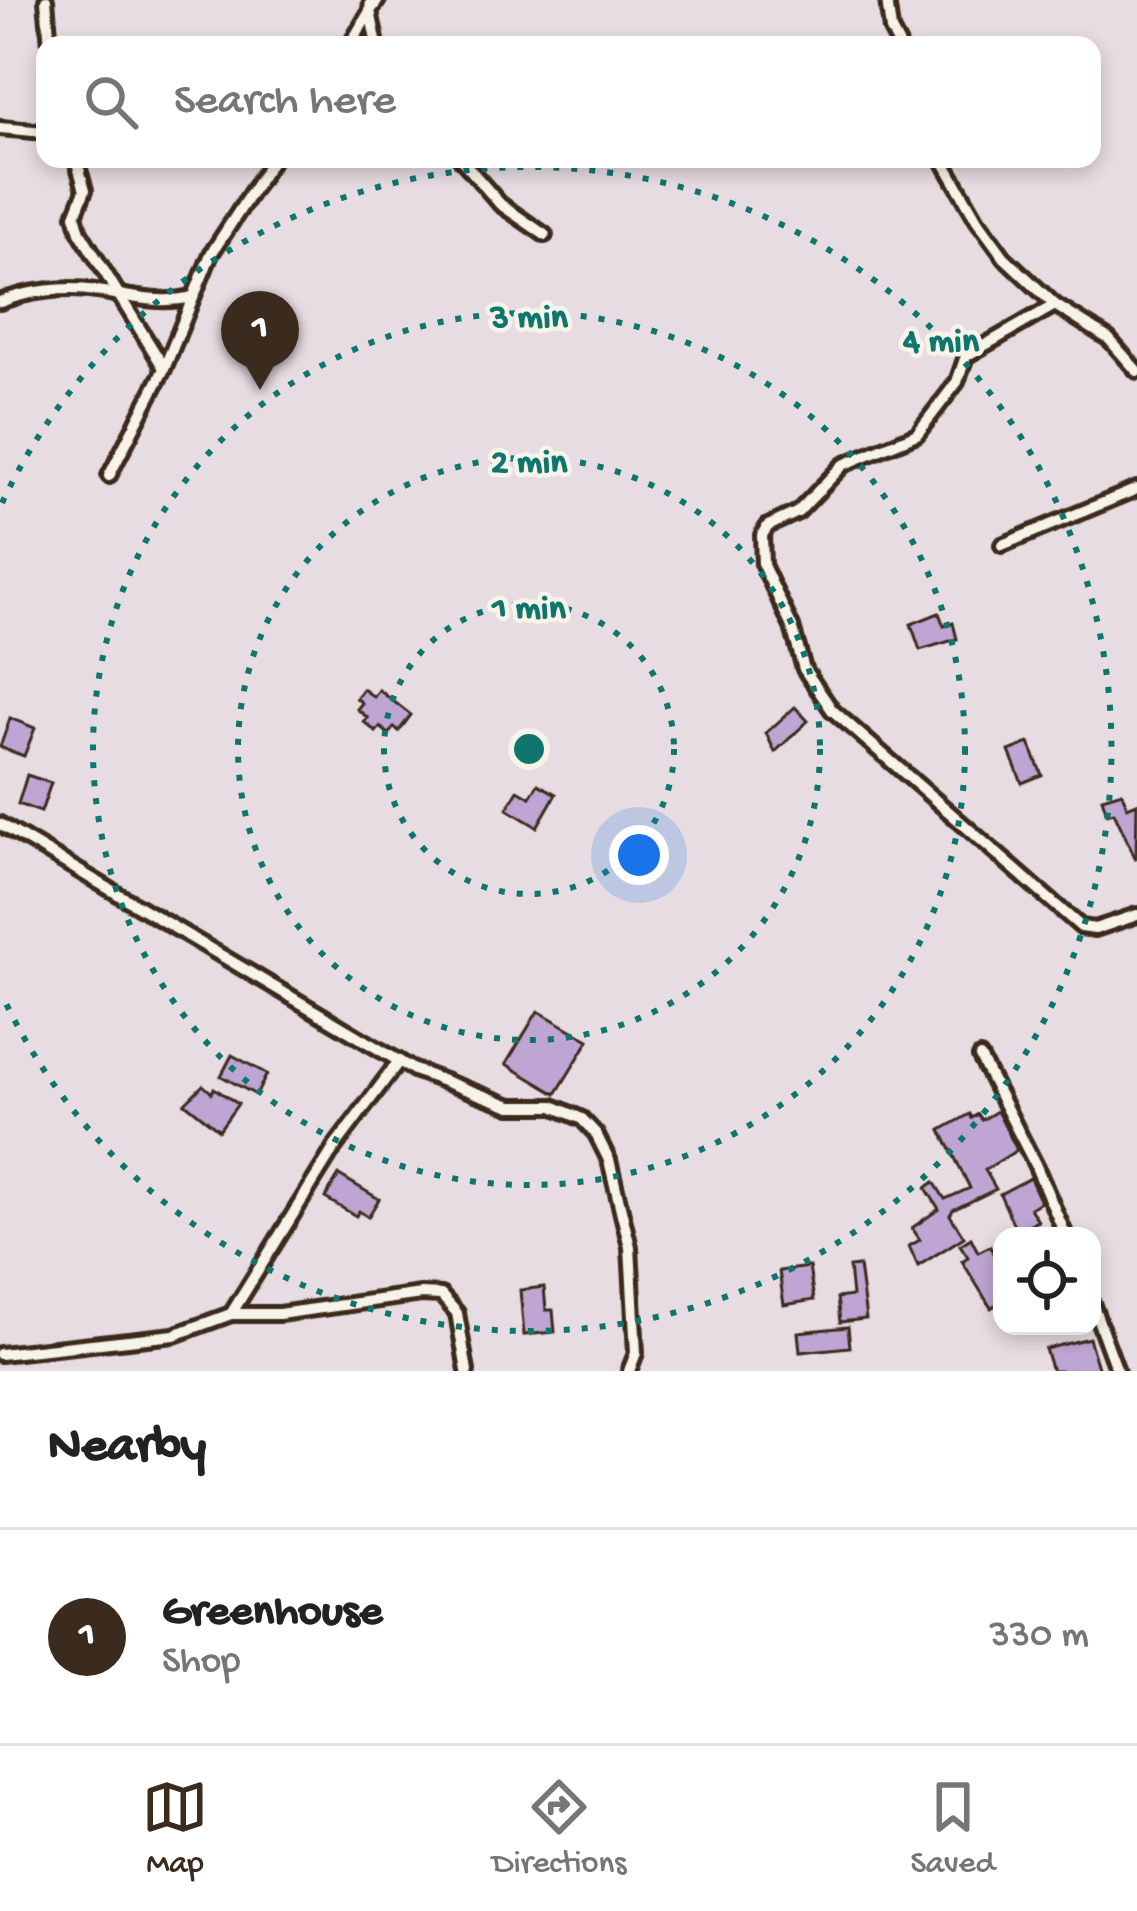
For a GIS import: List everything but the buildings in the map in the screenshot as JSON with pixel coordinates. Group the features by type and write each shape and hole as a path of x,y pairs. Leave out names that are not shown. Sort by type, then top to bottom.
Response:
{"street":[{"path":"46,0 49,36"},
{"path":"886,0 894,36"},
{"path":"355,36 373,4"},
{"path":"373,4 376,36"},
{"path":"0,128 36,132"},
{"path":"79,168 85,190 75,215 80,232 164,369"},
{"path":"110,476 164,369 211,254 267,168"},
{"path":"468,168 500,204 545,235"},
{"path":"947,168 1004,257 1055,305 1109,339 1137,370"},
{"path":"0,302 55,291 93,290 171,302 192,297"},
{"path":"1055,305 966,356 957,382 917,434 843,465 798,512 768,526 762,536 763,565 792,627 804,669 838,716 1082,927 1095,929 1137,915"},
{"path":"1002,545 1137,489"},
{"path":"0,824 399,1061 511,1106 554,1106 569,1111 596,1135 609,1160 630,1247 635,1353 629,1371"},
{"path":"980,1057 1062,1227"},
{"path":"231,1314 336,1145 399,1061"},
{"path":"0,1354 174,1335 231,1314 279,1314 421,1294 441,1295 458,1313 466,1371"},
{"path":"1101,1327 1118,1371"}],"place":[{"name":"Greenhouse","path":"260,390"}]}
